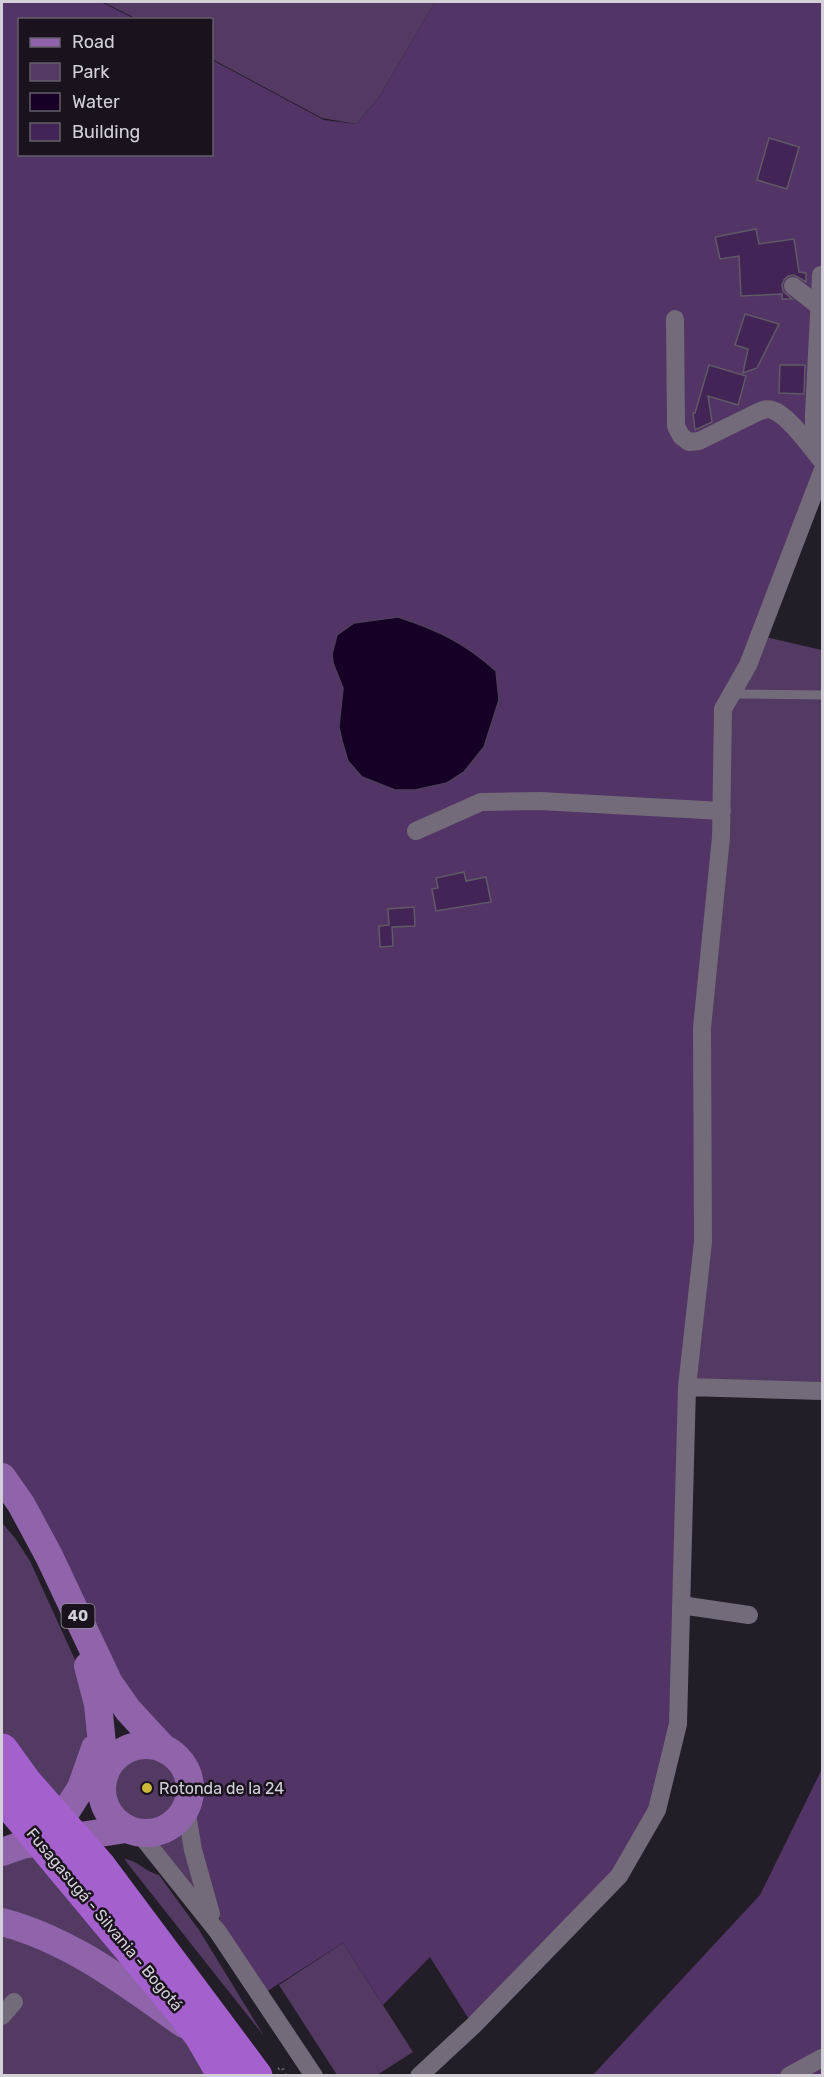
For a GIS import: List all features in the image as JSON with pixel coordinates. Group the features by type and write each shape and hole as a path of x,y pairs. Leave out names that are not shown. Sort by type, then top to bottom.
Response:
{"highway":[{"name":"Fusagasugá - Silvania - Bogotá","path":"2,1750 11,1793 90,1878 201,2036 224,2076"},
{"path":"90,1878 269,2071"}],"main road":[{"name":"40","path":"2,1477 21,1504 49,1556 109,1683 128,1710 164,1749 178,1759 188,1774 190,1794 186,1808"},
{"name":"40","path":"2,1511 15,1522 38,1556 89,1670 98,1704 103,1740 103,1798 109,1814 118,1824 132,1831"},
{"path":"65,1813 81,1788 93,1757 99,1716"},
{"path":"12,1848 65,1813 104,1779 112,1761 129,1749 147,1745 164,1749"},
{"path":"12,1848 132,1831 155,1833 177,1821 186,1808"},
{"path":"2,1922 52,1940 96,1963 201,2036"}],"street":[{"path":"821,275 814,441 822,461"},
{"path":"793,286 820,307"},
{"path":"675,319 675,408 676,426 681,436 688,442 699,441 765,409 773,410 791,425 822,461"},
{"path":"419,2076 474,2025 619,1876 657,1810 678,1724 687,1387 703,1242 702,1028 721,837 723,709 748,665 822,472"},
{"path":"416,831 481,802 540,801 722,812"},
{"path":"687,1387 822,1391"},
{"path":"681,1605 749,1615"},
{"path":"186,1808 198,1871 218,1932"},
{"path":"132,1831 168,1867 218,1932 314,2076"},
{"path":"2,2016 14,2002"},
{"path":"789,2076 822,2058"}],"lane":[{"path":"732,694 822,695"}],"path":[{"path":"269,2071 286,2076"}],"green space":[{"path":"103,2 435,2 378,99 356,124 322,118 213,60 213,18 135,18"},
{"path":"765,637 822,650 822,1384 694,1381 708,1029 729,711"},
{"path":"2,1523 30,1561 81,1673 89,1716 86,1744 59,1805 2,1734"},
{"path":"146,1755 159,1757 170,1765 178,1776 180,1789 178,1802 170,1813 159,1821 146,1823 133,1821 122,1813 114,1802 112,1789 114,1776 122,1765 133,1757"},
{"path":"183,1828 199,1898 154,1842 170,1838"},
{"path":"37,1853 152,1991 2,1912 2,1862"},
{"path":"124,1859 159,1875 199,1930 264,2036"},
{"path":"2,1932 63,1957 194,2043 213,2075 2,2075"},
{"path":"343,1943 413,2052 377,2075 337,2075 279,1985"}],"shaded area":[{"path":"2,2 101,2 133,18 18,18 18,156 213,156 213,61 324,120 356,124 378,99 435,2 822,2 822,469 742,662 717,707 697,1229 672,1723 652,1807 613,1873 470,2021 430,1957 383,2005 343,1943 266,1992 224,1929 218,1914 193,1815 199,1797 199,1779 192,1762 182,1749 170,1741 137,1706 9,1470 2,1463"},
{"path":"822,1769 822,2075 592,2076 760,1895"}],"water":[{"path":"398,617 450,638 485,661 496,671 499,700 484,747 464,772 447,783 415,790 395,790 362,777 348,761 339,727 343,688 333,663 332,654 337,635 354,623"}],"building":[{"path":"769,138 799,147 787,189 757,180"},
{"path":"756,229 759,244 794,239 799,272 806,273 806,282 794,275 784,280 783,291 792,299 782,299 782,294 741,296 739,256 720,259 715,237"},
{"path":"745,314 779,324 757,368 743,373 748,349 735,345"},
{"path":"709,365 746,376 738,405 708,396 712,422 695,430 693,413 695,413"},
{"path":"780,365 805,365 804,394 779,393"},
{"path":"464,872 466,881 486,877 491,902 436,911 432,889 438,888 436,878"},
{"path":"414,907 415,926 392,927 393,946 380,947 379,926 389,925 388,909"}],"place":[{"name":"Rotonda de la 24","path":"147,1788"}]}
